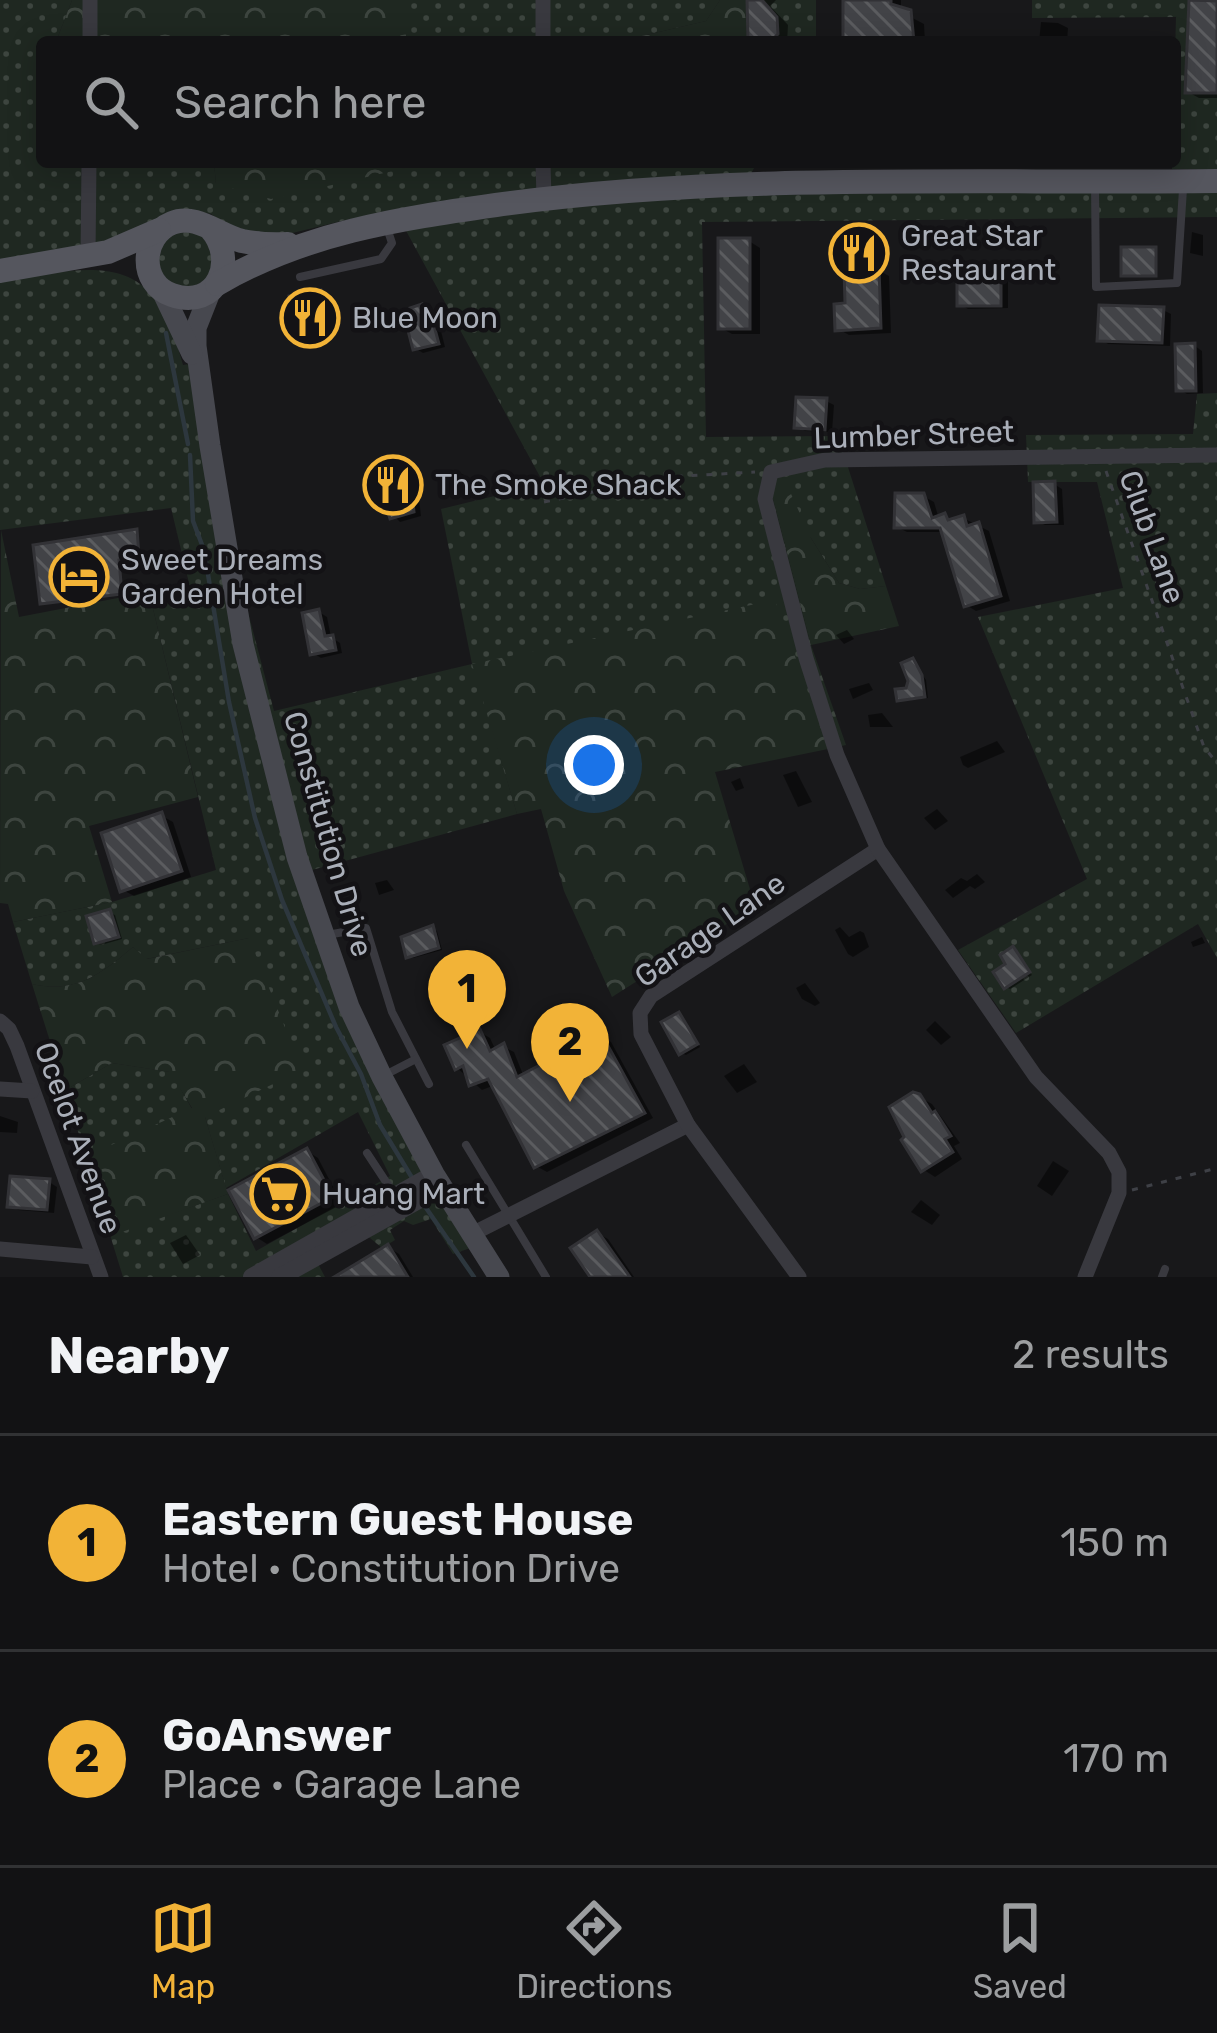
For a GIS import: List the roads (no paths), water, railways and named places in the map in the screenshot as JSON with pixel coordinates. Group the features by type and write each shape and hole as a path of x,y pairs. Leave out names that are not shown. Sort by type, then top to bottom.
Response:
{"main road":[{"path":"0,271 88,257 186,220 260,244 308,241 384,221 671,187 1217,181"},
{"path":"210,228 225,260 214,287"},
{"path":"159,287 147,261 153,238 162,229"},
{"path":"62,263 115,266 187,298 308,241"},
{"name":"Constitution Drive","path":"159,287 198,372"},
{"name":"Constitution Drive","path":"214,287 196,328 198,372 243,644 297,857 350,1007 382,1076 438,1181 499,1277"}],"street":[{"path":"90,0 90,36"},
{"path":"543,0 543,36"},
{"path":"88,257 89,168"},
{"path":"544,168 544,199"},
{"name":"Lumber Street","path":"878,849 837,755 806,658 765,499 771,472 825,460 1217,455"},
{"path":"878,849 1036,1078 1109,1153 1119,1172 1119,1192 1085,1277"},
{"name":"Garage Lane","path":"799,1277 688,1125 641,1034 640,1013 651,997 878,849"},
{"name":"Ocelot Avenue","path":"0,1022 17,1046 101,1277"},
{"path":"0,1089 32,1091"},
{"path":"472,1234 688,1125"},
{"path":"252,1277 438,1181"},
{"path":"280,1277 399,1202"},
{"path":"0,1250 92,1257"}],"lane":[{"path":"1095,181 1096,287 1177,283 1184,181"},
{"path":"299,277 381,259 392,243 384,221"},
{"path":"323,936 366,928 392,1012 430,1084"},
{"path":"382,1076 416,1059"},
{"path":"466,1145 546,1277"},
{"path":"367,1153 399,1202"}],"waterway":[{"path":"166,333 188,444"},
{"path":"190,455 193,521 204,550 229,702 255,818 282,900 336,1027 380,1125 414,1181"},
{"path":"424,1205 474,1277"}],"place":[{"name":"Great Star Restaurant","path":"859,253"},
{"name":"Blue Moon","path":"310,318"},
{"name":"The Smoke Shack","path":"393,485"},
{"name":"Sweet Dreams Garden Hotel","path":"79,577"},
{"name":"Eastern Guest House","path":"467,1049"},
{"name":"GoAnswer","path":"570,1102"},
{"name":"Huang Mart","path":"280,1194"}]}
